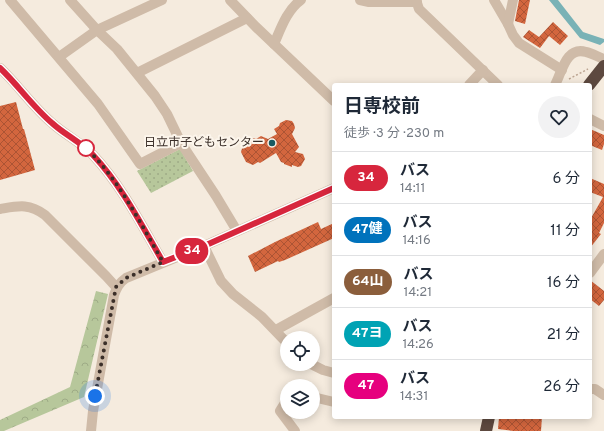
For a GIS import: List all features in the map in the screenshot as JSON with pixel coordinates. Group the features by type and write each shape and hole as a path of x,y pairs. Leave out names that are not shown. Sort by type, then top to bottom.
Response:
{"highway":[{"path":"591,83 604,66"},
{"path":"486,431 489,419"}],"street":[{"path":"10,0 98,104 140,164 181,143"},
{"path":"70,0 97,30 117,49 137,73 167,114 181,143 216,196 237,232"},
{"path":"59,57 97,30 162,0"},
{"path":"230,0 332,99"},
{"path":"274,44 294,5 302,0"},
{"path":"360,0 369,2 416,1 420,9 496,83"},
{"path":"494,0 513,35 520,43 562,70"},
{"path":"508,24 512,0"},
{"path":"137,73 247,18"},
{"path":"556,83 566,60 576,51 587,52 604,59"},
{"path":"0,68 52,123 94,155 109,174 130,206 163,262"},
{"path":"471,83 483,70"},
{"path":"592,120 604,126"},
{"path":"91,431 93,411 115,291 126,278 237,232 332,189"},
{"path":"0,209 20,206 38,210 106,276 115,291"},
{"path":"204,246 221,281 232,294 262,317 280,335"},
{"path":"592,271 604,254"},
{"path":"276,330 332,299"},
{"path":"320,368 332,372"},
{"path":"592,389 595,389 604,395"},
{"path":"320,398 332,401"},
{"path":"286,419 295,431"}],"path":[{"path":"565,81 587,68 590,71"}],"green space":[{"path":"180,149 193,171 151,193 137,171"},
{"path":"96,291 108,294 84,397 4,431 0,431 0,420 70,387"}],"water":[{"path":"549,0 558,0 583,32 604,39 604,42 600,45 580,38"}],"building":[{"path":"519,0 530,0 525,24 515,21"},
{"path":"553,22 568,36 560,45 549,36 540,48 523,37 529,30 539,37"},
{"path":"16,102 35,170 0,180 0,106"},
{"name":"日立市子どもセンター","path":"286,120 292,121 294,124 295,128 292,134 299,147 295,152 303,154 305,159 301,166 298,167 292,165 292,167 284,164 281,162 276,153 260,163 258,162 253,165 246,162 241,152 243,145 254,138 256,139 261,136 268,139 277,134 274,129"},
{"path":"592,130 604,135 602,150 592,146"},
{"path":"592,179 604,184 604,223 599,233 601,234 592,245 592,216 603,197 592,193"},
{"path":"318,222 321,229 332,224 332,239 255,272 248,256"},
{"path":"592,282 604,291 604,300 599,306 592,301"},
{"path":"499,419 542,419 541,431 513,431 498,429"}],"bus line":[{"name":"34","path":"0,68 52,123 94,155 109,174 130,206 163,262 204,246 332,189"}],"place":[{"name":"日立市子どもセンター","path":"272,143"}],"route":[{"path":"86,148 85,147 94,155 109,174 163,262 126,278 116,287 95,396"}]}
